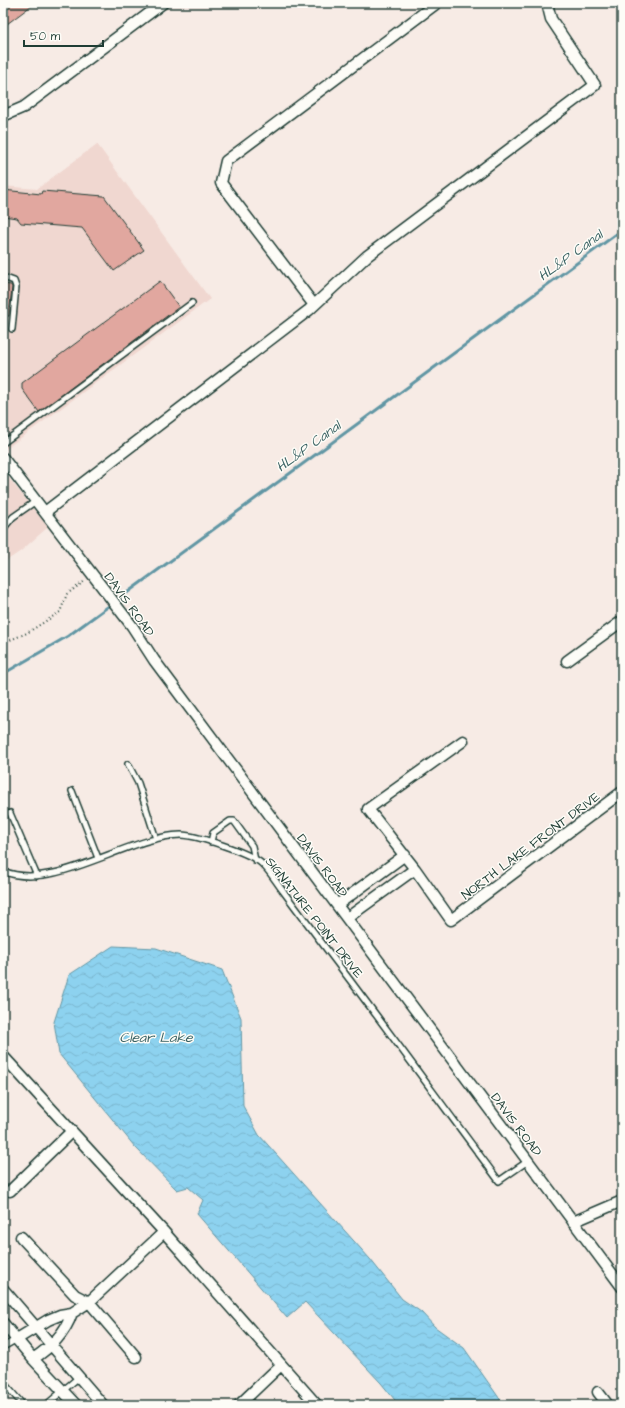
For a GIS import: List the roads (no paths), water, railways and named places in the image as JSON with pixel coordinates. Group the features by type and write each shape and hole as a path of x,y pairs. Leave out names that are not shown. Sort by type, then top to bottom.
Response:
{"street":[{"path":"3,116 24,107 163,3"},
{"path":"314,305 221,183 226,161 436,3"},
{"path":"45,512 314,305 367,256 595,85 551,19 547,3"},
{"name":"DAVIS ROAD","path":"3,458 45,512 90,578 132,626 159,666 572,1222 622,1287"},
{"path":"567,661 622,621"},
{"path":"347,918 415,869 368,809 463,741"},
{"name":"NORTH LAKE FRONT DRIVE","path":"415,869 451,920 622,792"},
{"path":"337,905 405,855"},
{"path":"3,1056 164,1232 317,1405"},
{"path":"10,1191 71,1132"},
{"path":"572,1222 622,1201"},
{"path":"17,1339 60,1315 72,1313 89,1302 164,1232"},
{"path":"21,1237 75,1295 89,1302 136,1356"},
{"path":"3,1289 103,1405"},
{"path":"34,1359 53,1346 68,1325 72,1313"},
{"path":"3,1323 76,1405"},
{"path":"239,1405 281,1365"},
{"path":"598,1392 608,1405"}],"lane":[{"path":"3,277 14,281 16,287 12,329"},
{"path":"3,443 192,303"},
{"path":"3,529 14,517 36,501"},
{"path":"128,764 138,783 156,839"},
{"path":"72,792 98,858"},
{"path":"10,813 36,876"},
{"path":"211,842 213,833 230,821 234,821 252,846 255,860"},
{"name":"SIGNATURE POINT DRIVE","path":"3,871 11,874 36,876 70,868 156,839 182,835 222,845 262,863 499,1181 528,1161"},
{"path":"3,1347 17,1339"},
{"path":"46,1405 79,1377"},
{"path":"3,1382 23,1405"}],"water":[{"name":"Clear Lake","path":"113,946 156,948 222,970 241,1018 243,1106 259,1135 370,1259 402,1299 421,1312 435,1327 464,1348 504,1405 399,1405 381,1383 305,1302 287,1318 197,1214 203,1200 188,1187 177,1190 135,1147 59,1054 54,1022 69,975"}],"waterway":[{"name":"HL&P Canal","path":"3,674 68,636 622,230"}]}
